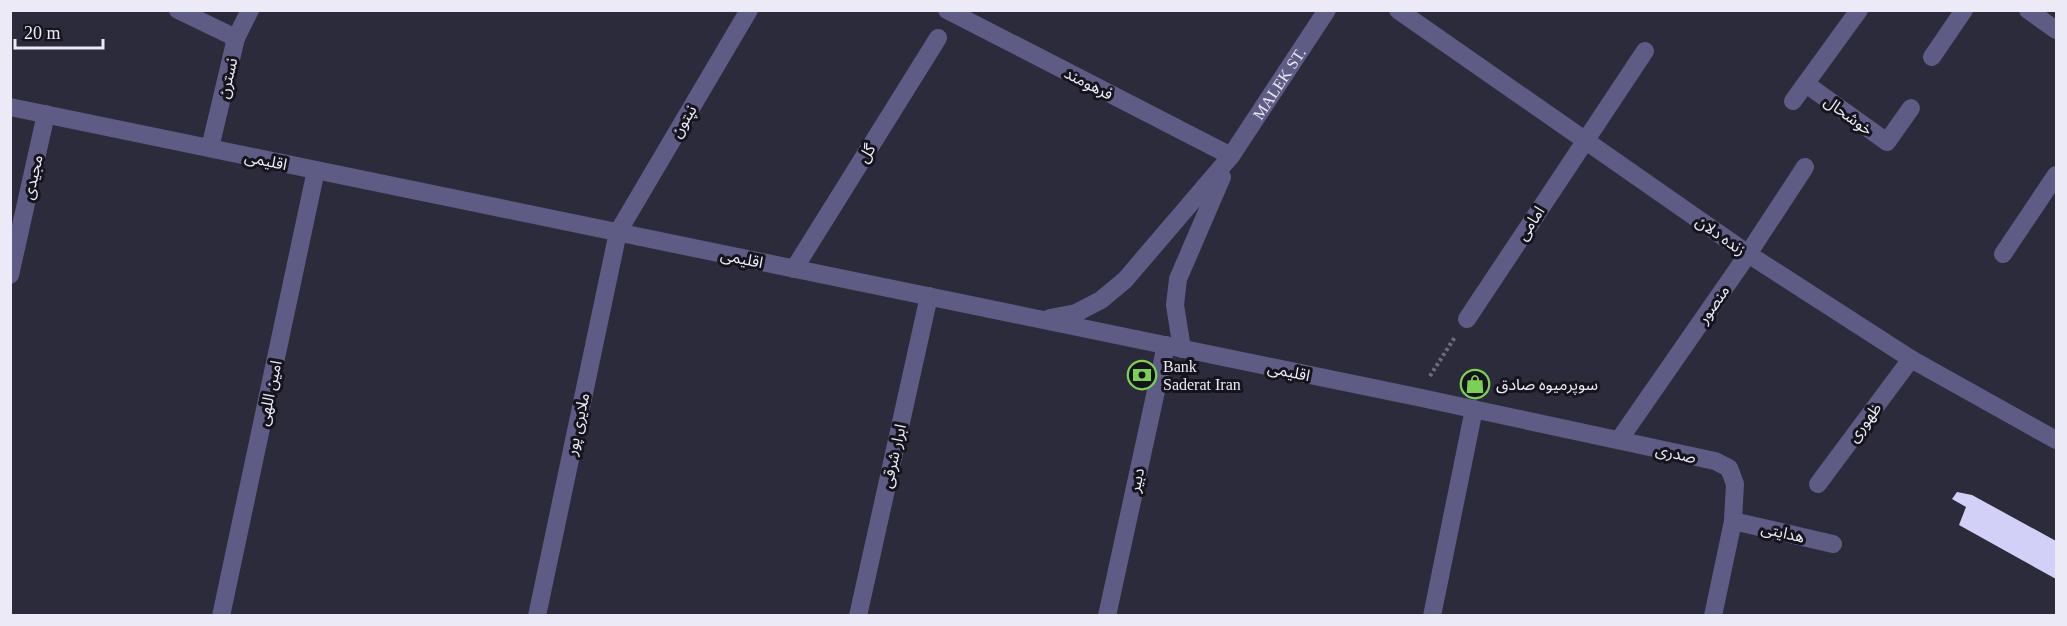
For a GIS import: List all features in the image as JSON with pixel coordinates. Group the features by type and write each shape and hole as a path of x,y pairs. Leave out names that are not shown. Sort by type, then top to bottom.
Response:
{"street":[{"path":"178,10 236,38"},
{"name":"نسترن","path":"210,148 236,38 250,10"},
{"name":"نپتون","path":"618,232 749,10"},
{"name":"فرهومند","path":"947,10 1231,156"},
{"name":"MALEK ST.","path":"1231,156 1327,10"},
{"name":"زنده دلان","path":"1398,10 1748,254 1911,359 2056,440"},
{"path":"1793,101 1859,10"},
{"path":"1932,57 1965,10"},
{"path":"2028,10 2056,30"},
{"name":"گل","path":"794,268 938,38"},
{"name":"امامی","path":"1467,319 1645,51"},
{"name":"خوشحال","path":"1806,84 1887,142 1911,108"},
{"name":"اقلیمی","path":"10,107 1474,409"},
{"name":"مجیدی","path":"10,274 46,114"},
{"path":"1042,320 1076,312 1101,300 1125,280 1231,156"},
{"path":"1174,347 1178,279 1231,156"},
{"name":"منصور","path":"1619,440 1748,254 1805,167"},
{"name":"امین اللهی","path":"221,615 316,170"},
{"path":"2003,254 2056,175"},
{"name":"ملایری پور","path":"537,615 618,232"},
{"name":"ابرار شرقی","path":"858,615 929,297"},
{"name":"دبیر","path":"1107,615 1174,347"},
{"name":"ظهوری","path":"1818,484 1911,359"},
{"path":"1432,615 1474,409"},
{"name":"صدری","path":"1474,409 1714,461 1729,468 1735,484 1733,521 1713,615"},
{"name":"هدایتی","path":"1733,521 1833,544"}],"path":[{"path":"1417,397 1467,319"}],"building":[{"path":"1957,492 1972,495 2056,541 2056,579 1959,525 1966,507 1952,499"}],"place":[{"name":"Bank Saderat Iran","path":"1142,375"},
{"name":"سوپرمیوه صادق","path":"1475,384"}]}
